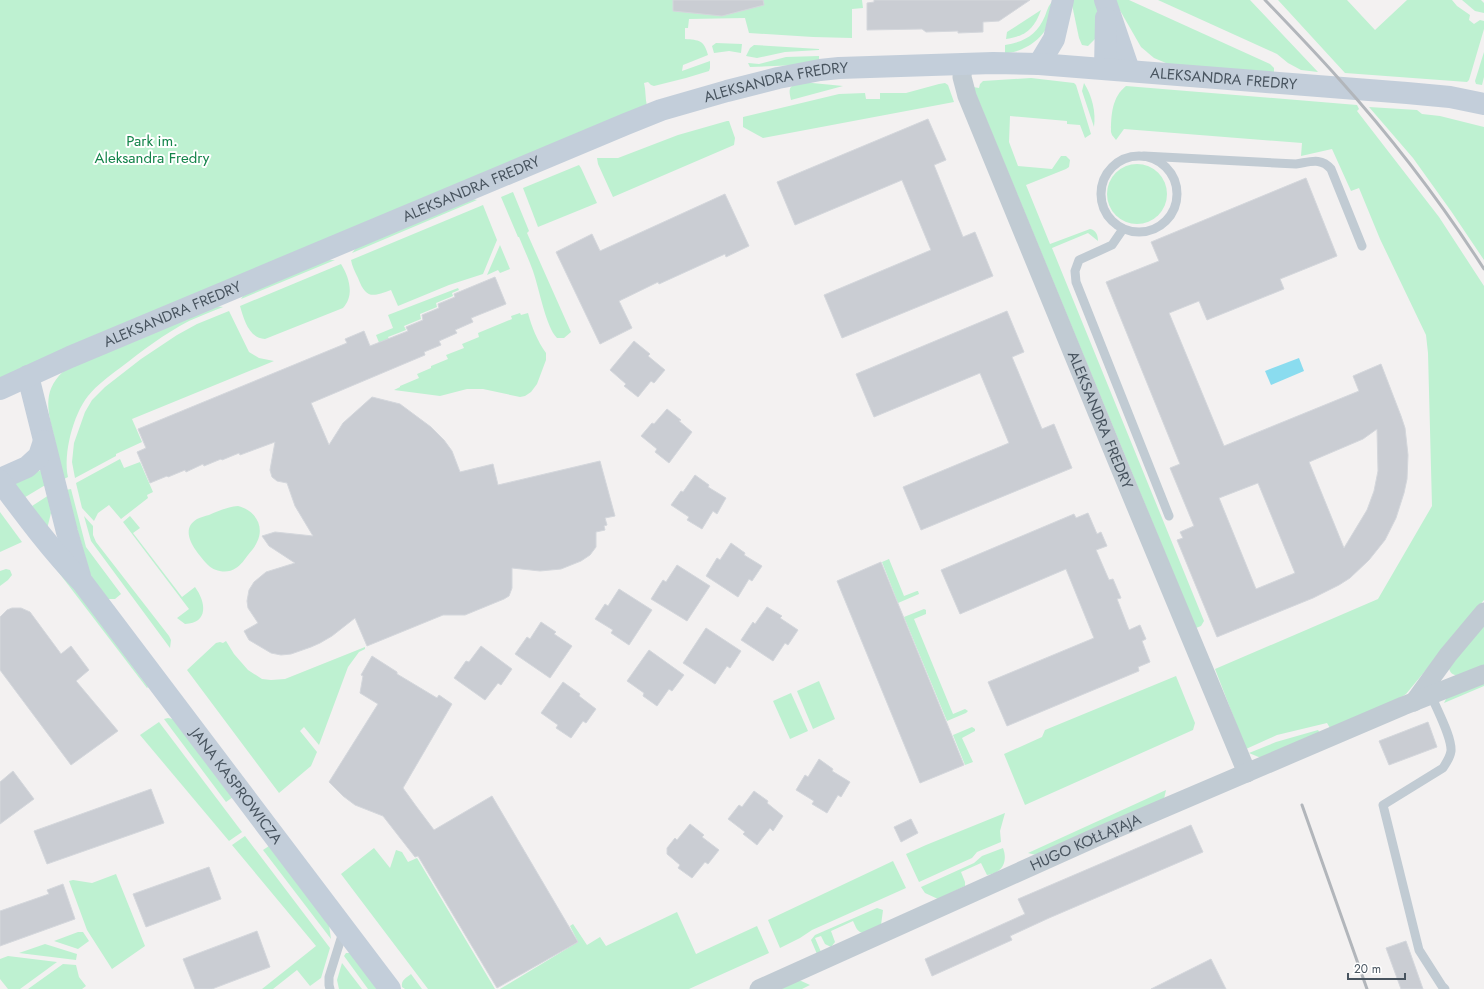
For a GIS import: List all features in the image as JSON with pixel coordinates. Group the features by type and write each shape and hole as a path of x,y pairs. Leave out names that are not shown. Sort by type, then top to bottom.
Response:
{"street":[{"path":"1040,64 1054,39 1063,0"},
{"path":"1063,0 1066,41 1072,66"},
{"path":"1104,0 1106,22 1105,69"},
{"path":"1104,0 1129,70"},
{"name":"ALEKSANDRA FREDRY","path":"0,389 70,357 575,145 667,109 742,87 820,70 839,68 993,63 1040,64 1421,94 1450,97 1484,104"},
{"name":"ALEKSANDRA FREDRY","path":"963,65 962,77 967,96 1247,773"},
{"name":"JANA KASPROWICZA","path":"28,376 67,532 83,583"},
{"name":"JANA KASPROWICZA","path":"44,441 39,456 27,467 0,480 64,564 83,583 390,989"},
{"path":"45,540 50,537 56,527 62,510"},
{"path":"1414,702 1448,655 1484,612"},
{"name":"HUGO KOŁŁĄTAJA","path":"759,989 1101,835 1414,702 1484,674"}],"lane":[{"path":"1144,156 1157,160 1167,168 1174,179 1178,192 1176,205 1170,216 1161,226 1149,231 1136,232 1123,229 1113,222 1105,212 1101,200 1101,187 1106,175 1113,165 1122,159 1133,156 1144,156 1296,164 1319,161 1326,164 1331,169 1362,246"},
{"path":"1123,229 1112,245 1079,260 1075,271 1076,282 1169,516"},
{"path":"1431,695 1450,741 1451,752 1448,761 1443,768 1383,805 1419,950 1445,989"},
{"path":"330,989 329,977 344,928"}],"green space":[{"name":"Park im. Aleksandra Fredry","path":"0,0 862,0 863,8 852,9 852,38 749,33 745,18 689,19 688,28 685,28 685,39 694,40 703,44 708,55 683,65 682,71 710,61 709,71 654,86 648,82 644,83 647,106 0,379"},
{"path":"1071,0 1097,0 1098,5 1095,39 1088,46 1082,45 1079,38"},
{"path":"1114,0 1129,0 1270,64 1274,68 1274,73 1173,66 1154,58 1141,47"},
{"path":"1158,0 1250,0 1318,72 1301,70 1288,63 1277,54"},
{"path":"1278,0 1347,0 1375,30 1407,0 1452,0 1457,6 1470,15 1469,20 1474,24 1480,20 1484,21 1484,29 1469,80 1467,82 1345,73"},
{"path":"1462,0 1481,0 1484,3 1484,13 1475,11"},
{"path":"1052,2 1048,24 1041,35 1031,44 1018,51 1005,53 1005,45 1024,40 1034,33 1042,23"},
{"path":"1041,10 1032,27 1024,34 1006,39 1007,32"},
{"path":"716,43 742,44 741,53 729,51 714,53 712,46"},
{"path":"754,45 819,50 785,52 757,58 746,56 750,48"},
{"path":"1484,52 1484,77 1482,85 1476,84 1475,81"},
{"path":"819,56 819,61 798,65 750,67 748,63 759,64 786,57"},
{"path":"1031,78 1074,83 1076,85 1091,134 1085,138 1080,125 1067,124 1067,121 1010,116 1009,142 1018,166 1052,169 1061,156 1066,156 1070,160 1069,167 1066,169 1026,185 1050,244 1090,229 1094,230 1097,235 1098,241 1088,233 1052,248 1204,621 1201,626 1196,628 973,87 979,88 983,81"},
{"path":"802,82 843,86 791,100 790,88"},
{"path":"945,83 948,85 954,102 763,138 743,127 743,117 839,94 865,93 866,99 880,99 880,93 906,93"},
{"path":"1084,83 1093,104 1094,127 1082,91"},
{"path":"1126,86 1357,105 1359,109 1357,111 1439,217 1484,286 1484,600 1406,694 1400,698 1330,728 1327,723 1277,735 1246,749 1215,669 1378,599 1432,506 1428,353 1426,335 1380,239 1359,188 1351,191 1332,149 1301,156 1302,143 1124,129 1116,140 1111,132 1113,107 1121,90"},
{"path":"1369,107 1417,110 1422,114 1440,116 1484,127 1484,260 1413,158"},
{"path":"729,121 735,138 734,145 613,197 598,164 597,158 618,158 678,135"},
{"path":"1137,164 1149,166 1162,177 1165,182 1167,194 1165,206 1154,219 1149,222 1137,224 1125,222 1112,211 1109,206 1107,194 1109,182 1120,169 1125,166"},
{"path":"579,165 597,203 538,227 523,188"},
{"path":"513,192 529,231 527,233 571,332 564,338 557,338 549,325 531,267 501,197"},
{"path":"472,199 477,200 352,253 356,248"},
{"path":"483,205 497,240 483,274 449,285 398,306 391,290 374,295 367,293 364,290 351,260"},
{"path":"500,245 510,269 500,273 498,270 487,275"},
{"path":"324,260 335,260 241,299 243,296"},
{"path":"341,264 350,286 349,297 343,308 265,339 259,338 251,332 245,322 240,306"},
{"path":"458,288 459,290 452,293 453,296 436,303 437,307 420,314 421,319 404,326 406,330 388,337 390,341 380,345 376,335 393,328 388,315"},
{"path":"215,306 223,307 189,321 162,337 107,377 88,396 78,413 70,435 67,457 68,477 64,479 48,408 50,391 59,376 67,368"},
{"path":"229,311 249,352 259,358 274,361 132,419 142,442 116,454 116,456 75,478 72,462 74,443 85,412 92,400 105,387 141,359 177,335 197,324"},
{"path":"520,313 521,315 528,313 535,334 546,353 546,360 537,384 531,392 525,396 520,397 483,389 467,389 440,396 394,390 419,378 417,374 448,359 446,355 464,348 462,344 479,337 478,333 512,319 511,316"},
{"path":"120,459 124,468 140,462 153,492 147,495 148,498 121,519 109,505 98,513 94,521 82,508 76,483"},
{"path":"41,470 47,484 22,499 12,483"},
{"path":"71,489 86,547 121,594 115,599 108,599 91,577 66,490"},
{"path":"49,495 51,513 47,529 29,508"},
{"path":"238,506 254,515 259,525 259,536 254,547 238,567 225,572 218,571 208,565 199,555 191,542 189,530 191,524 197,519 223,509"},
{"path":"0,512 22,542 0,552"},
{"path":"84,516 93,526 93,535 96,542 169,636 171,640 170,648 91,541"},
{"path":"130,516 140,528 133,533 182,597 195,587 199,593 203,605 203,611 202,616 198,620 193,623 185,624 177,618 189,609 123,522"},
{"path":"889,559 904,596 917,591 919,594 898,603 882,562"},
{"path":"55,563 148,687 147,688 53,565"},
{"path":"6,569 10,570 12,575 0,586 0,571"},
{"path":"924,609 926,610 926,614 914,619 953,714 965,709 968,711 947,721 904,617"},
{"path":"1484,623 1484,666 1457,676 1453,674 1449,668"},
{"path":"226,641 234,654 248,670 262,679 271,680 285,679 365,647 365,649 359,652 348,667 319,745 304,727 300,731 317,752 311,766 279,793 187,670 216,643 223,643"},
{"path":"1176,676 1195,723 1193,730 1025,805 1004,754 1042,737 1045,730"},
{"path":"819,681 835,719 813,729 797,691"},
{"path":"1484,682 1484,686 1444,703 1447,697"},
{"path":"791,693 808,731 790,739 773,701"},
{"path":"164,719 173,719 233,797 226,802"},
{"path":"159,722 242,832 229,841 140,735"},
{"path":"972,727 975,731 962,738 973,762 965,765 953,735"},
{"path":"1318,730 1320,733 1261,758 1249,753 1276,742"},
{"path":"1166,790 1164,799 1036,855 1028,853"},
{"path":"1005,813 1000,831 1001,842 977,852 972,858 919,882 906,854"},
{"path":"245,836 330,948 321,978 310,986 297,970 273,989 262,989 316,946 232,845"},
{"path":"269,846 329,925 331,939 263,850"},
{"path":"374,848 390,868 396,850 402,852 408,862 417,858 495,989 428,989 341,874"},
{"path":"1003,848 1005,857 1003,866 997,872 987,875 981,863 961,872 965,886 938,899 925,893 921,887 974,863 982,856"},
{"path":"893,861 906,888 812,930 780,948 768,920"},
{"path":"116,874 145,946 112,969 87,930 69,881 73,880 92,883"},
{"path":"877,908 883,910 881,925 863,933 858,930 853,921 831,931 835,942 831,947 825,944 821,936 815,938 821,952 817,954 811,940 815,935"},
{"path":"677,912 696,954 757,926 769,953 689,989 500,989 578,942 570,926 573,924 587,945 600,937 606,946"},
{"path":"78,932 83,932 89,941 78,949 54,941"},
{"path":"45,944 77,954 76,960 19,953"},
{"path":"346,953 350,953 378,989 368,989 344,956"},
{"path":"8,956 57,962 20,989 8,989 0,979 0,959"},
{"path":"342,963 362,989 339,989 337,980"},
{"path":"63,964 76,965 79,977 86,986 82,989 28,989"},
{"path":"411,974 422,989 405,989 402,987 403,981"},
{"path":"799,980 810,985 802,989 781,989"}],"water":[{"path":"1299,358 1304,371 1271,385 1265,371"}],"building":[{"path":"673,0 763,0 764,5 722,16 673,11"},
{"path":"874,0 1030,0 999,21 983,22 983,32 958,33 958,31 926,32 922,29 867,30 867,3 874,2"},
{"path":"928,119 946,160 934,165 963,237 975,232 993,276 842,338 824,295 931,250 902,180 795,225 777,182"},
{"path":"1306,178 1337,256 1280,279 1284,289 1207,320 1199,301 1169,313 1224,446 1359,391 1353,376 1381,364 1405,428 1408,455 1407,479 1404,493 1396,518 1385,540 1369,560 1350,578 1339,585 1313,598 1217,637 1177,540 1183,538 1180,532 1194,526 1170,468 1180,464 1106,282 1159,261 1151,242","holes":["1377,429 1378,471 1374,491 1367,510 1344,548 1309,462 1363,439","1258,483 1295,573 1256,589 1219,498"]},
{"path":"725,194 749,246 726,257 725,254 659,284 658,282 619,301 632,328 600,344 556,252 592,234 600,251"},
{"path":"495,277 506,304 471,318 473,322 455,330 457,333 439,341 441,345 424,352 425,355 311,403 329,445 343,423 372,397 400,404 431,427 444,440 452,451 460,472 493,464 498,485 600,461 615,516 605,518 607,525 604,526 605,530 596,532 596,547 590,555 581,561 561,569 540,571 512,568 512,588 509,596 504,599 465,615 443,615 367,646 355,618 332,636 320,643 291,654 281,655 271,653 249,640 244,631 258,623 248,608 247,601 249,590 254,582 266,572 295,563 269,546 262,536 275,532 313,536 295,506 287,483 277,481 272,477 270,470 275,442 204,466 203,464 186,472 185,470 150,483 137,452 146,448 138,429 347,343 345,339 364,331 370,346 408,331 406,327 423,320 422,315 439,308 438,304 455,297 454,294"},
{"path":"1007,311 1024,352 1012,357 1042,429 1054,424 1072,468 921,530 903,487 1009,443 980,373 874,417 856,374"},
{"path":"634,341 650,354 648,356 665,370 654,383 651,381 638,397 624,386 626,384 610,370"},
{"path":"667,409 681,420 679,421 692,432 669,463 655,452 657,449 641,436"},
{"path":"695,475 709,485 708,487 726,498 717,514 713,511 702,529 687,520 689,517 671,505 681,491 683,492"},
{"path":"1088,513 1097,534 1101,532 1107,546 1096,550 1109,580 1113,579 1121,598 1117,599 1129,630 1140,625 1146,639 1142,641 1150,662 1138,667 1139,671 1007,726 988,682 1094,638 1066,569 960,614 941,570 1074,514 1076,518"},
{"path":"731,543 745,553 744,555 762,566 752,581 749,579 738,597 706,576 717,558 720,560"},
{"path":"881,562 964,765 920,783 837,581"},
{"path":"677,565 710,586 687,621 651,599 663,580 666,582"},
{"path":"619,589 652,610 629,645 611,633 613,630 595,619 605,604 608,606"},
{"path":"767,607 782,616 780,618 798,630 788,645 785,643 773,661 741,640 753,622 755,624"},
{"path":"12,608 21,608 30,612 61,654 71,646 89,670 76,681 118,731 71,765 0,670 0,617 7,610"},
{"path":"541,622 556,632 554,634 572,646 550,678 515,654 527,637 530,639"},
{"path":"706,628 741,651 730,668 727,666 715,684 683,663"},
{"path":"481,646 512,669 501,685 498,683 485,700 454,678 466,661 469,662"},
{"path":"649,650 684,675 672,691 669,689 657,706 643,696 644,693 627,681"},
{"path":"372,656 397,672 397,674 437,698 439,695 452,704 403,788 434,830 492,796 578,942 497,988 418,856 415,857 383,816 355,805 343,796 329,782 378,704 360,693 363,676 361,675"},
{"path":"563,682 580,694 579,696 596,709 586,723 583,721 571,738 556,728 558,725 541,713"},
{"path":"1428,722 1437,747 1389,765 1379,741"},
{"path":"819,759 833,769 832,771 850,782 841,797 838,795 827,813 812,804 814,801 796,790 805,775 808,777"},
{"path":"13,771 34,799 0,824 0,782"},
{"path":"151,789 164,823 47,864 34,831"},
{"path":"754,791 768,801 767,803 783,816 773,831 770,828 757,845 743,834 745,832 728,819 739,805 742,807"},
{"path":"911,819 918,833 901,842 894,827"},
{"path":"690,824 704,835 702,837 719,850 708,864 705,862 692,878 678,868 680,865 667,854 667,848 675,838 677,840"},
{"path":"1191,825 1203,852 1049,918 1010,936 1012,940 932,976 925,959 1025,914 1018,899"},
{"path":"209,867 221,899 146,927 133,894"},
{"path":"63,884 75,919 0,946 0,911 49,894 47,890"},
{"path":"257,931 270,967 212,989 195,989 183,959"},
{"path":"1406,941 1423,989 1401,989 1386,948"},
{"path":"1211,959 1226,989 1151,989"}],"railway":[{"path":"1265,0 1330,69 1416,171 1451,219 1484,269"},
{"path":"1302,805 1367,989"}]}
